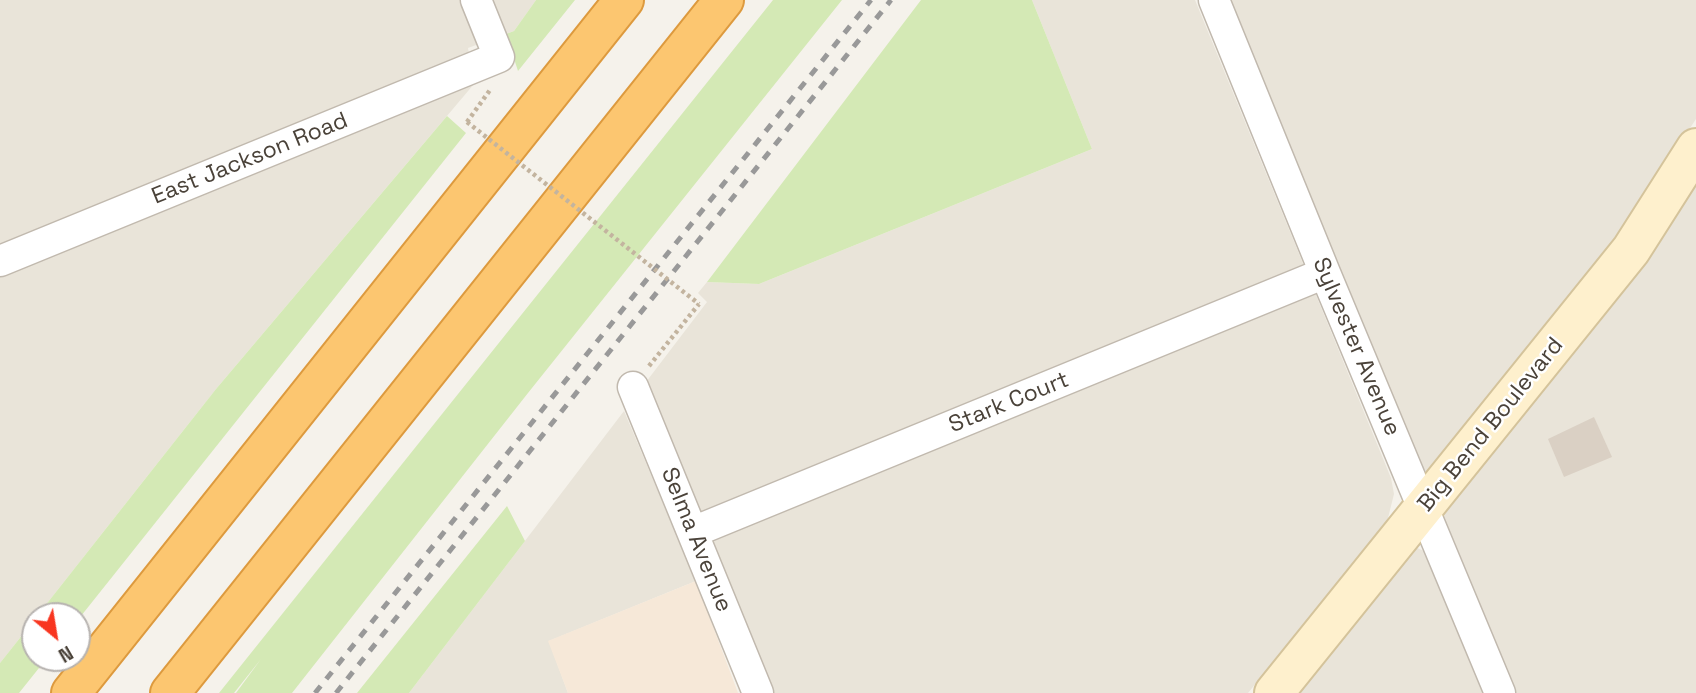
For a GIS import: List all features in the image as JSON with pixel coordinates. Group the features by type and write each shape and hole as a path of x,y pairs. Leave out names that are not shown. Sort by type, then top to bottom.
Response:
{"highway":[{"path":"71,693 624,0"},
{"path":"170,693 724,0"}],"main road":[{"name":"Big Bend Boulevard","path":"1274,693 1631,250 1696,148"}],"street":[{"name":"East Jackson Road","path":"0,261 499,57 476,0"},
{"name":"Sylvester Avenue","path":"1214,0 1500,693"},
{"name":"Stark Court","path":"693,532 1325,273"},
{"name":"Selma Avenue","path":"633,387 758,693"}],"path":[{"path":"467,122 699,304 633,387"}],"shaded area":[{"path":"0,0 536,0 514,31 468,48 474,84 216,389 48,602 21,602 21,637 0,663"},
{"path":"1032,0 1195,0 1391,478 1394,494 1387,522 1248,693 774,693 646,382 707,302 698,293 707,282 759,284 1092,149"},
{"path":"1230,0 1696,0 1696,119 1611,247 1434,471 1425,471 1419,461"},
{"path":"1696,178 1696,693 1513,693 1444,518 1443,506"},
{"path":"624,411 696,581 549,641 568,693 409,693"},
{"path":"1415,547 1424,551 1430,561 1484,693 1292,693"},
{"path":"696,581 738,693 568,693 548,641"}],"green space":[{"path":"536,0 575,0 518,71 506,34 514,31"},
{"path":"773,0 842,0 292,693 236,693 261,659 234,693 219,693"},
{"path":"921,0 1032,0 1092,149 759,284 707,282"},
{"path":"447,116 466,133 91,603 48,602 216,389"},
{"path":"507,506 525,541 409,693 357,693"},
{"path":"21,637 21,672 36,672 19,693 0,693 0,663"}],"building":[{"path":"1594,417 1612,457 1564,477 1548,439"}],"railway":[{"path":"315,693 871,0"},
{"path":"336,693 891,0"}]}
